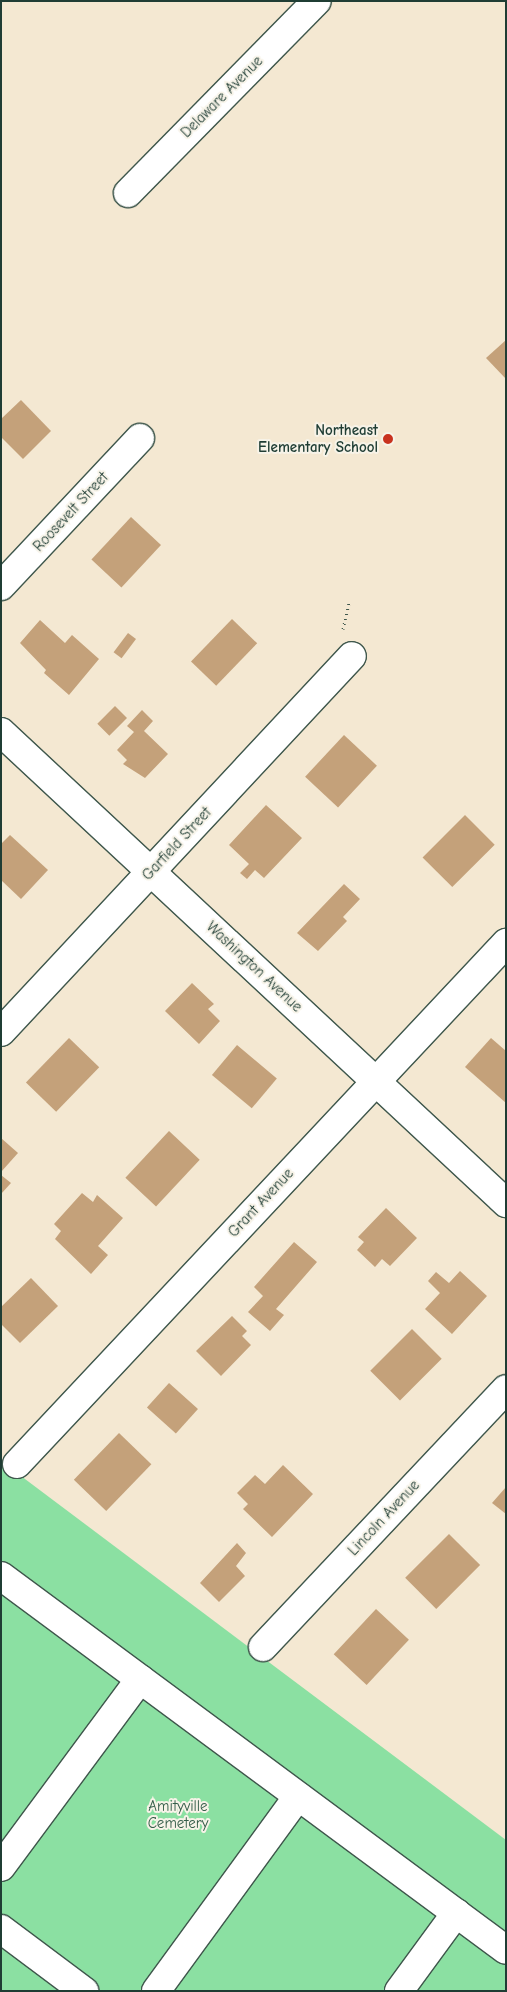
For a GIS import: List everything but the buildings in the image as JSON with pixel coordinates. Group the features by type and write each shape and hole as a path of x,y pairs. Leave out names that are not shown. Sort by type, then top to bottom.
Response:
{"street":[{"name":"Delaware Avenue","path":"128,193 317,1"},
{"name":"Roosevelt Street","path":"1,586 140,438"},
{"name":"Garfield Street","path":"1,1032 352,656"},
{"name":"Washington Avenue","path":"1,732 506,1203"},
{"name":"Grant Avenue","path":"17,1464 506,943"},
{"name":"Lincoln Avenue","path":"263,1647 506,1389"},
{"path":"1,1576 506,1950"},
{"path":"1,1867 140,1679"},
{"path":"156,1991 298,1796"},
{"path":"399,1991 456,1913"},
{"path":"1,1929 84,1991"}],"green space":[{"name":"Amityville Cemetery","path":"1,1461 506,1840 506,1991 1,1991"}],"place":[{"name":"Northeast Elementary School","path":"388,439"}]}
